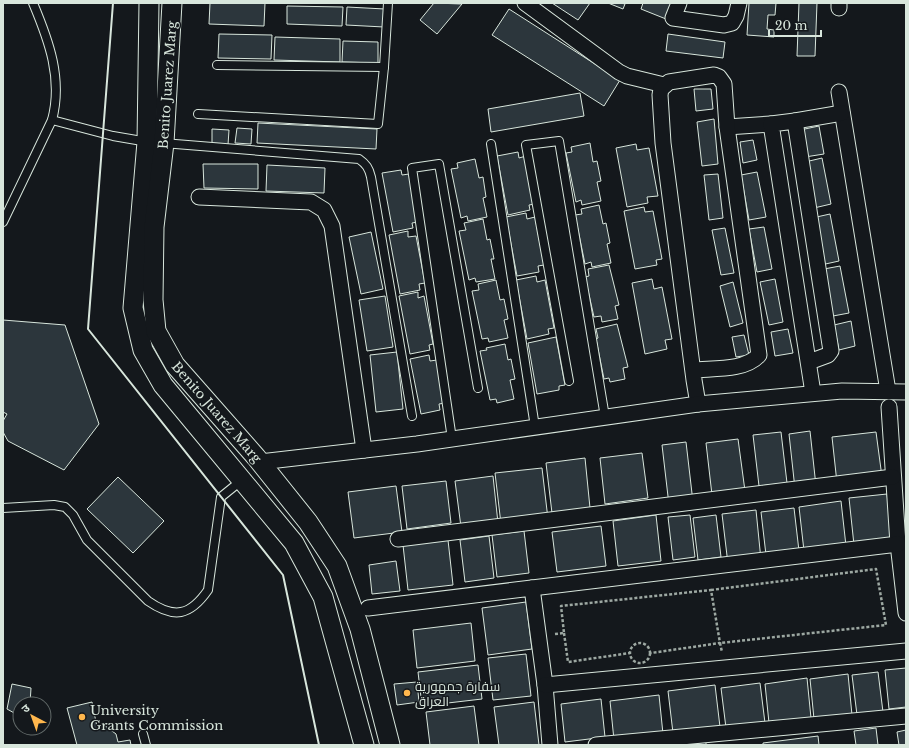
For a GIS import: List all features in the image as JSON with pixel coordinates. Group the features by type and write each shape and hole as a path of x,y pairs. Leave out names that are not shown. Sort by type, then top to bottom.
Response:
{"street":[{"name":"Benito Juarez Marg","path":"149,3 156,142 153,300 156,331 175,365 260,462 308,522 337,566 360,629 390,745"},
{"name":"Benito Juarez Marg","path":"172,3 156,142 133,308 143,350 163,385 294,543 323,597 364,745"},
{"path":"525,3 619,72 627,76 664,85"},
{"path":"679,3 673,18 724,25 732,23 738,10 738,3"},
{"path":"693,370 737,366 755,360 759,355 727,127 724,84 719,77 714,75 669,82 664,85 660,94 663,143 693,370 698,404"},
{"path":"839,92 888,391"},
{"path":"727,127 771,124 842,113"},
{"path":"795,121 831,351 828,355 809,362"},
{"path":"771,124 813,393"},
{"path":"199,197 311,202 324,210 332,226 364,450"},
{"path":"260,462 452,439 605,416 698,404 813,393 906,392"},
{"path":"889,407 898,544 906,613"},
{"path":"398,539 893,477"},
{"path":"368,608 898,544"},
{"path":"532,588 550,745"},
{"path":"544,685 906,651"},
{"path":"596,745 906,716"}],"lane":[{"path":"3,222 52,120 56,105 57,89 54,61 46,33 33,3"},
{"path":"198,114 378,124 384,67 388,3"},
{"path":"217,65 384,67"},
{"path":"52,120 113,136 156,142 358,159 364,163 369,168 371,177 412,416"},
{"path":"569,381 526,145 559,141 605,416"},
{"path":"491,144 535,427"},
{"path":"452,439 412,168 440,164 478,388"},
{"path":"3,508 54,505 65,507 87,540 148,601 158,608 177,613 191,609 201,601 208,590 221,498 243,480"},
{"path":"143,734 146,745"}],"path":[{"path":"630,653 568,662 561,606 711,590 876,569 886,625 720,643 651,653"},
{"path":"711,590 720,643"},
{"path":"538,636 564,632"},
{"path":"630,653 633,647 639,643 646,644 651,653"},
{"path":"630,653 634,661 640,663 646,662 651,653"}],"building":[{"path":"210,3 265,3 264,26 209,24"},
{"path":"434,3 462,4 437,34 420,20"},
{"path":"552,3 590,3 578,20"},
{"path":"608,3 621,3 625,4 623,9"},
{"path":"643,3 673,3 666,19 641,9"},
{"path":"749,3 776,3 775,15 768,15 767,29 774,30 774,37 747,35"},
{"path":"799,3 817,3 815,56 797,56"},
{"path":"287,6 343,7 342,26 287,24"},
{"path":"347,7 385,9 384,27 346,25"},
{"path":"509,9 620,80 604,106 492,35"},
{"path":"219,34 272,35 271,59 218,58"},
{"path":"668,34 725,42 723,58 666,51"},
{"path":"275,37 340,39 340,62 274,60"},
{"path":"343,41 378,42 378,63 342,62"},
{"path":"694,89 711,89 713,109 696,111"},
{"path":"580,93 584,116 491,132 488,109"},
{"path":"714,119 718,164 702,166 697,122"},
{"path":"258,123 377,129 376,149 257,143"},
{"path":"819,126 824,154 805,157 800,130"},
{"path":"237,128 252,129 251,144 235,143"},
{"path":"212,129 229,130 228,145 212,145"},
{"path":"753,140 757,160 743,163 740,142"},
{"path":"590,143 593,162 597,161 601,181 597,182 601,201 582,205 581,200 576,202 566,153 572,152 571,147"},
{"path":"636,144 637,150 649,148 658,196 647,197 648,203 627,207 616,148"},
{"path":"518,152 519,158 526,156 535,204 529,205 530,210 508,215 497,156"},
{"path":"822,158 831,204 814,208 805,162"},
{"path":"475,159 479,178 483,177 486,197 483,198 487,217 468,221 467,216 461,218 451,169 458,168 457,163"},
{"path":"203,164 258,164 258,189 204,188"},
{"path":"267,165 325,168 324,193 266,191"},
{"path":"401,170 402,175 409,174 418,222 412,223 413,228 393,232 382,173"},
{"path":"757,172 766,217 749,220 741,175"},
{"path":"718,174 723,218 709,220 704,175"},
{"path":"599,205 603,224 606,223 610,243 607,244 611,263 592,267 591,262 585,264 575,215 582,214 581,209"},
{"path":"644,207 645,212 653,211 662,259 656,260 657,265 635,269 624,211"},
{"path":"526,213 527,219 535,217 544,265 538,266 539,272 517,276 506,217"},
{"path":"830,214 839,261 821,265 812,218"},
{"path":"483,219 487,240 490,239 494,259 491,259 495,279 476,282 475,278 469,280 459,231 466,230 464,223"},
{"path":"764,227 772,269 757,272 749,229"},
{"path":"725,228 734,273 721,275 712,230"},
{"path":"408,231 408,237 416,236 425,283 419,284 420,290 400,294 389,235"},
{"path":"371,232 383,289 361,294 349,237"},
{"path":"609,265 619,305 615,306 618,319 602,322 601,316 594,317 585,277 589,276 588,269"},
{"path":"840,266 849,313 833,316 824,269"},
{"path":"536,276 537,282 545,280 554,328 548,329 549,334 527,339 516,280"},
{"path":"652,279 654,289 662,287 672,339 665,340 667,349 645,354 632,283"},
{"path":"775,279 783,322 769,325 760,282"},
{"path":"496,280 500,300 504,299 508,319 504,320 508,338 489,342 488,338 482,339 472,291 479,290 478,284"},
{"path":"733,282 743,323 730,327 720,286"},
{"path":"418,292 418,298 424,296 433,344 429,345 430,350 410,354 399,296"},
{"path":"385,296 393,347 367,351 359,300"},
{"path":"3,320 65,325 99,424 64,470 8,441 3,432 3,421 7,414 3,412"},
{"path":"851,321 855,346 839,350 834,325"},
{"path":"617,324 628,367 623,368 625,379 610,382 609,378 604,379 596,339 598,338 596,329"},
{"path":"788,329 793,353 775,356 771,332"},
{"path":"744,335 749,355 736,357 732,337"},
{"path":"556,337 565,385 559,386 559,390 537,394 528,343"},
{"path":"505,344 508,360 511,359 515,379 510,380 514,399 497,403 496,399 490,400 480,351 487,350 486,348"},
{"path":"397,352 403,409 376,412 370,355"},
{"path":"429,355 430,361 437,360 445,403 439,404 440,410 421,414 410,359"},
{"path":"810,431 816,486 795,489 789,434"},
{"path":"781,432 787,483 759,486 753,435"},
{"path":"876,432 882,477 837,483 832,437"},
{"path":"738,439 745,491 712,495 706,443"},
{"path":"686,442 693,502 669,505 662,445"},
{"path":"642,453 648,498 605,504 600,458"},
{"path":"585,458 590,508 552,513 546,463"},
{"path":"542,468 548,519 501,524 495,473"},
{"path":"493,476 498,523 461,527 455,481"},
{"path":"118,477 164,521 133,553 87,509"},
{"path":"446,481 451,523 407,529 402,486"},
{"path":"396,486 402,532 354,538 348,492"},
{"path":"887,494 893,541 854,545 849,498"},
{"path":"841,501 846,546 804,551 799,507"},
{"path":"794,508 799,551 766,555 761,512"},
{"path":"756,510 761,560 728,564 722,514"},
{"path":"656,515 661,561 618,566 613,521"},
{"path":"690,515 695,557 673,560 668,517"},
{"path":"716,515 721,557 698,560 693,518"},
{"path":"601,526 606,566 557,572 552,532"},
{"path":"524,531 529,573 497,577 492,535"},
{"path":"489,536 494,578 465,582 460,540"},
{"path":"448,540 453,585 408,590 403,545"},
{"path":"396,561 400,591 372,594 369,565"},
{"path":"526,602 532,649 488,655 482,608"},
{"path":"471,623 475,661 417,668 413,630"},
{"path":"526,654 531,696 493,700 488,658"},
{"path":"478,665 482,699 422,706 418,672"},
{"path":"906,668 906,707 889,709 885,670"},
{"path":"878,672 883,712 857,715 852,675"},
{"path":"848,674 852,715 814,719 810,679"},
{"path":"807,678 811,718 769,723 765,684"},
{"name":"سفارة جمهورية العراق","path":"417,682 419,702 397,705 394,684"},
{"path":"760,683 765,723 726,728 721,688"},
{"path":"12,684 31,688 30,696 12,696 12,712 7,709"},
{"path":"715,685 720,727 673,733 668,691"},
{"path":"659,695 663,734 614,740 610,701"},
{"path":"601,699 605,737 565,742 561,704"},
{"name":"University Grants Commission","path":"92,702 97,727 104,725 116,734 118,742 130,740 131,745 77,745 67,708"},
{"path":"534,702 539,745 499,745 494,707"},
{"path":"474,706 479,745 430,745 426,712"},
{"path":"876,728 878,745 856,745 854,731"},
{"path":"906,730 906,745 899,745 897,732"},
{"path":"818,736 819,745 763,745 763,743"},
{"path":"706,742 706,745 684,745"}],"wall":[{"path":"113,3 88,329 283,575 319,745"}],"place":[{"name":"سفارة جمهورية العراق","path":"407,693"},
{"name":"University Grants Commission","path":"82,717"}]}
